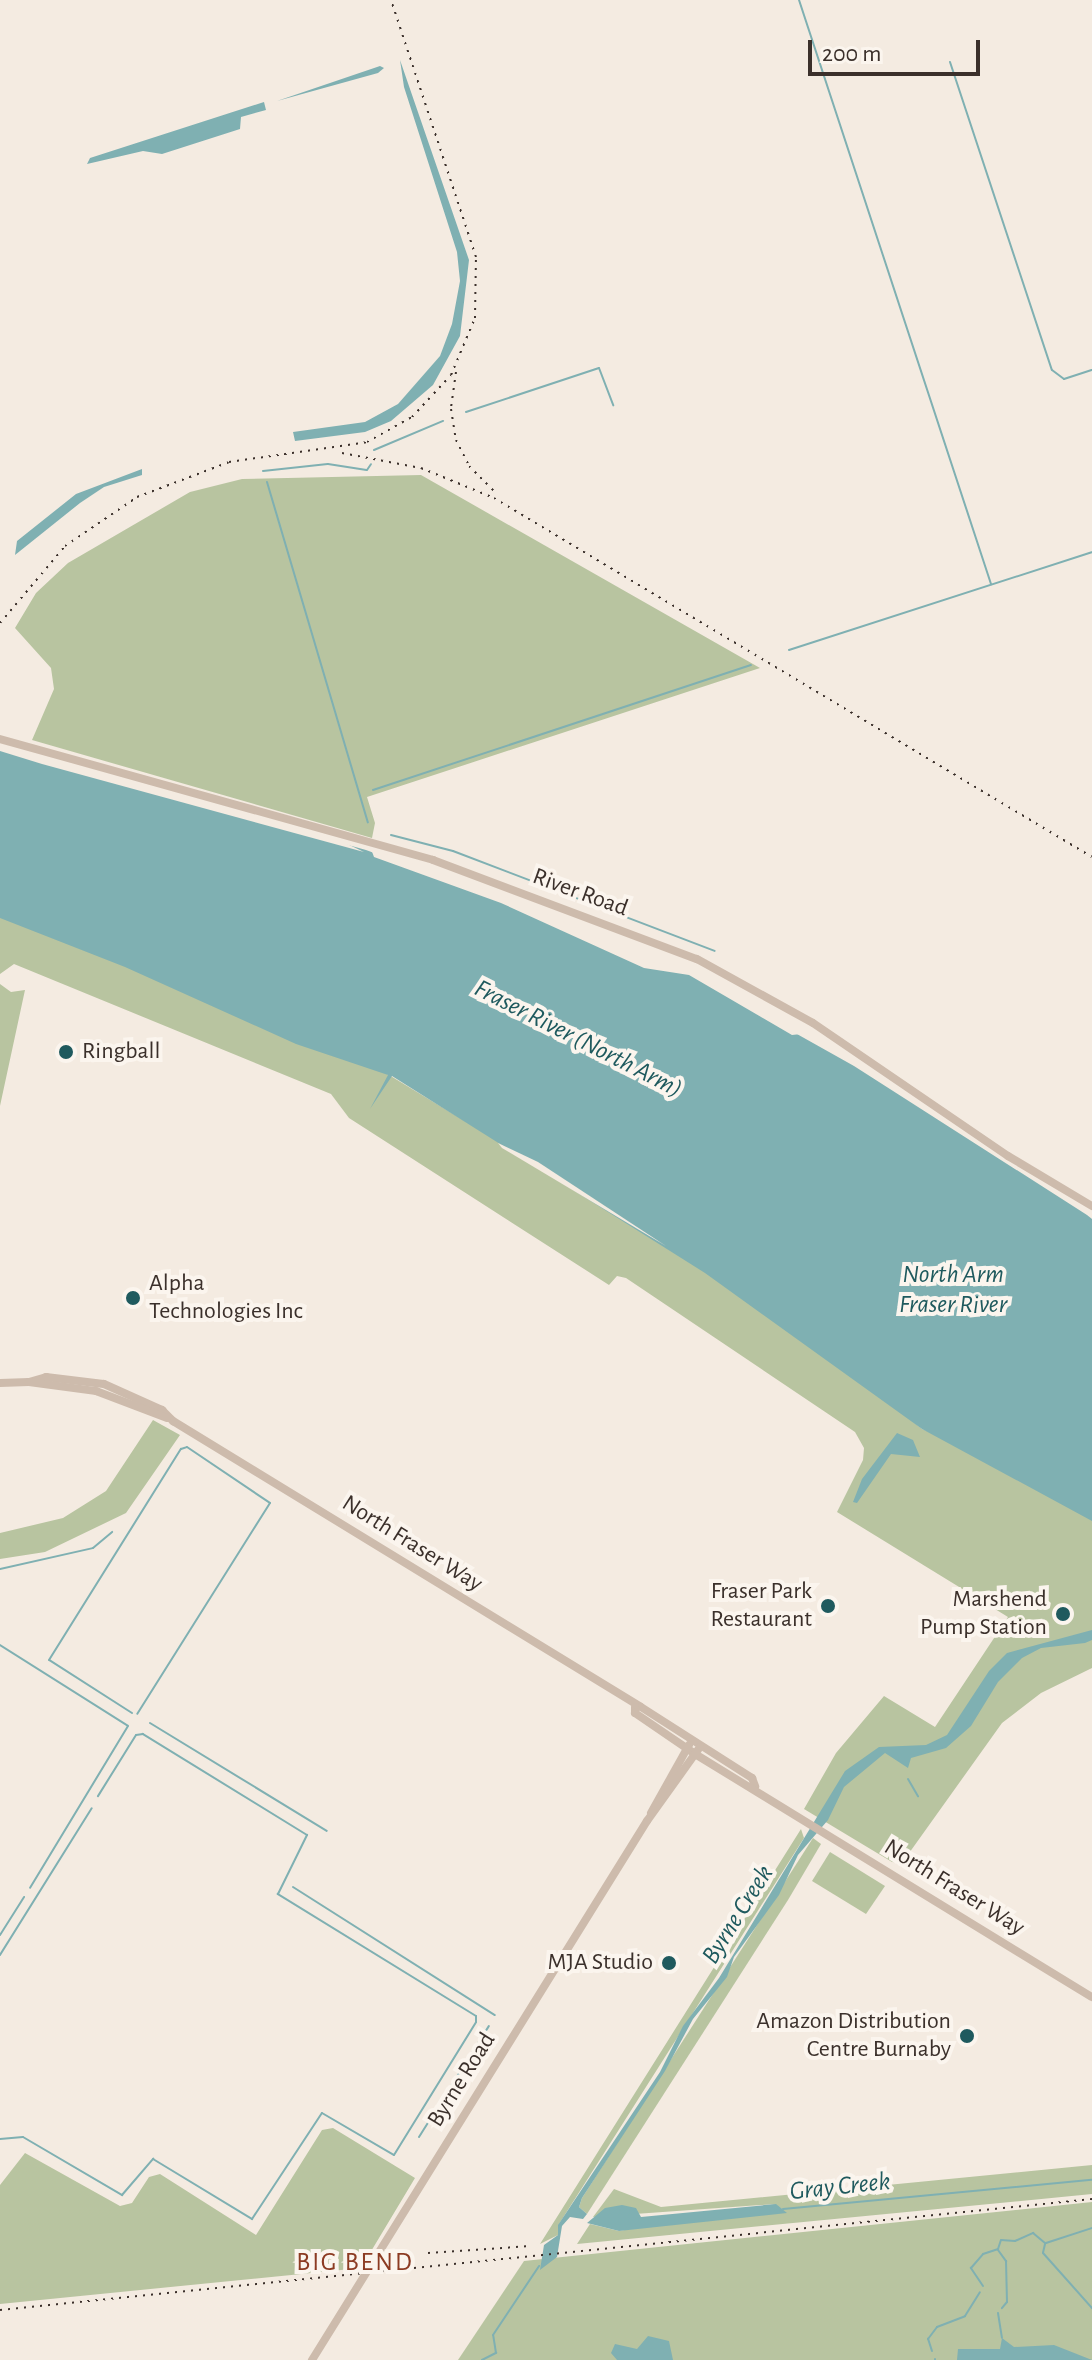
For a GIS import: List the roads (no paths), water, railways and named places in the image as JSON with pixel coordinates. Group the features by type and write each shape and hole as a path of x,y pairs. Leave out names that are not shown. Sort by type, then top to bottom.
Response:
{"street":[{"name":"River Road","path":"0,739 433,860 697,959 804,1017 1008,1156 1092,1206"},
{"name":"North Fraser Way","path":"0,1383 29,1382 96,1391 167,1418 635,1707 635,1713 689,1745 745,1786 755,1786 1092,1997"},
{"name":"Byrne Road","path":"312,2360 647,1821 689,1745"},
{"name":"Byrne Road","path":"647,1821 698,1751"}],"water":[{"path":"400,60 469,260 460,336 433,385 391,421 365,432 295,441 293,432 365,422 398,404 440,356 452,324 460,281 457,252 404,87"},
{"path":"380,66 384,68 378,73 277,101"},
{"path":"264,102 266,110 241,117 240,129 162,154 143,151 87,164 90,158"},
{"path":"142,469 142,475 104,487 80,503 15,555 17,541 76,494"},
{"name":"North Arm Fraser River","path":"0,748 366,850 488,895 647,965 681,969 854,1066 1087,1215 1092,1219 1092,1521 922,1429 705,1273 392,1076 370,1109 388,1075 296,1044 125,967 0,918"},
{"path":"897,1433 913,1440 920,1457 891,1454 857,1503 853,1502 862,1479"},
{"path":"1092,1630 1092,1640 1085,1643 1041,1648 1022,1658 998,1682 971,1726 946,1748 911,1758 908,1768 885,1753 844,1787 828,1820 798,1855 779,1895 734,1957 727,1977 693,2019 665,2071 582,2198 579,2207 587,2214 583,2219 570,2217 562,2226 557,2257 540,2270 544,2245 558,2235 558,2225 660,2072 683,2026 719,1978 845,1771 879,1747 926,1745 947,1735 989,1671 1007,1653"},
{"path":"776,2204 787,2213 619,2231 587,2223 605,2208 622,2205 636,2208 641,2217"},
{"path":"648,2336 669,2341 673,2360 617,2360 611,2353 615,2344 637,2349"},
{"path":"1002,2338 1014,2347 1054,2345 1092,2360 957,2360 958,2349 1000,2349"}],"waterway":[{"path":"799,0 991,584"},
{"path":"950,62 1052,370 1064,379 1092,370"},
{"path":"466,412 599,368 613,405"},
{"path":"374,450 443,421"},
{"path":"263,471 328,464 367,470 371,464"},
{"path":"267,482 368,822"},
{"path":"789,650 1092,552"},
{"path":"373,790 751,665"},
{"path":"391,835 453,851 715,951"},
{"path":"132,1713 49,1660 181,1449 187,1447 270,1503 137,1714"},
{"path":"0,1569 93,1548 112,1532"},
{"path":"0,1645 128,1726 30,1888"},
{"path":"150,1723 327,1831"},
{"path":"0,2139 23,2137 122,2195 153,2159 252,2219 322,2113 394,2155 476,2022 476,2016 278,1894 307,1835 143,1734 136,1735 98,1796"},
{"path":"908,1779 918,1796"},
{"path":"0,1955 92,1808"},
{"path":"293,1887 495,2015"},
{"path":"0,1935 24,1897"},
{"path":"419,2137 489,2026"},
{"name":"Gray Creek","path":"783,2209 1092,2180"},
{"name":"Gray Creek","path":"1046,2243 1092,2228"},
{"path":"983,2286 971,2268 983,2254 998,2249 1001,2240 1015,2241 1033,2233 1045,2243"},
{"name":"Gray Creek","path":"1045,2244 1043,2253 1092,2308"},
{"path":"998,2250 1006,2261 1007,2302 1002,2308"},
{"name":"Byrne Creek","path":"482,2360 496,2353 493,2335 539,2266"},
{"path":"932,2351 928,2339 937,2327 965,2316 980,2292"},
{"path":"998,2313 1002,2338"}],"railway":[{"path":"0,623 65,546 137,497 229,462 367,442 412,417 451,375 475,318 476,257 391,0"},
{"path":"456,372 451,409 456,440 469,466 496,493"},
{"path":"342,453 421,468 494,498 1092,857"},
{"path":"0,2310 1092,2199"},
{"path":"428,2253 530,2246"}],"place":[{"name":"Ringball","path":"66,1052"},
{"name":"Alpha Technologies Inc","path":"133,1298"},
{"name":"Fraser Park Restaurant","path":"828,1606"},
{"name":"Marshend Pump Station","path":"1063,1614"},
{"name":"MJA Studio","path":"669,1963"},
{"name":"Amazon Distribution Centre Burnaby","path":"967,2036"}],"district":[{"name":"BIG BEND","path":"355,2263"}],"water label":[{"name":"Fraser River (North Arm)","path":"578,1039"}]}
